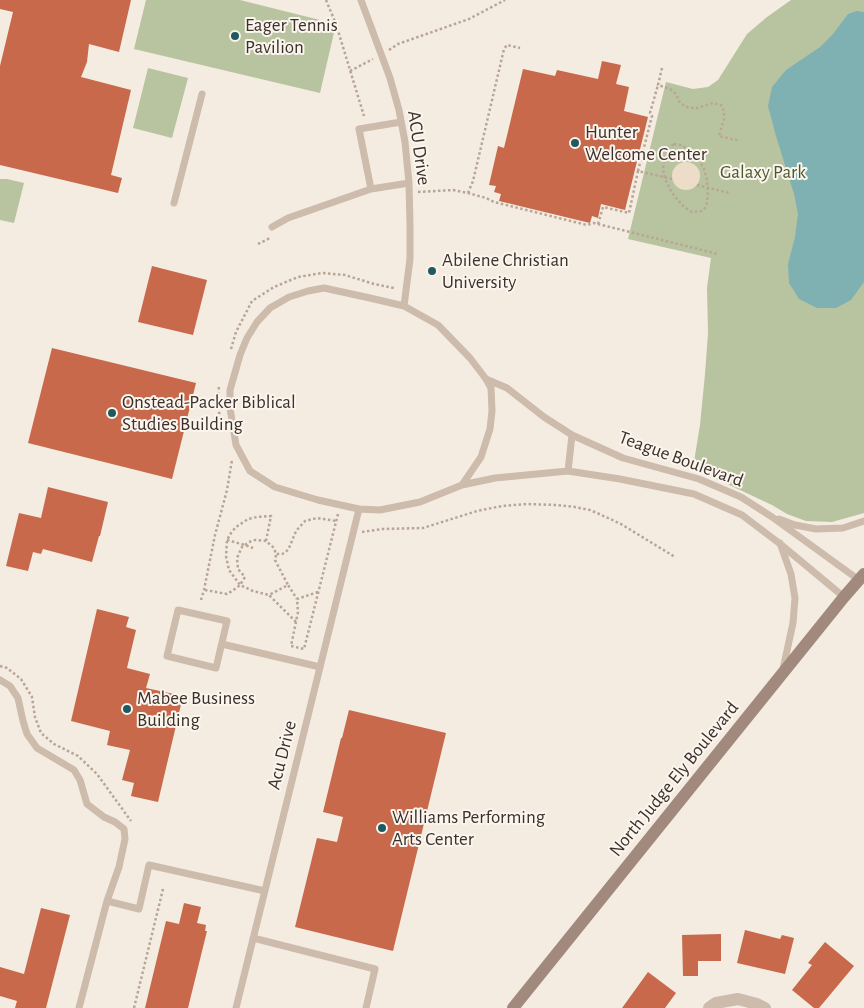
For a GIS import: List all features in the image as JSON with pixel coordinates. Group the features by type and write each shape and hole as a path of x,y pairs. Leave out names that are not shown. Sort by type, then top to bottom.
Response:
{"main road":[{"name":"North Judge Ely Boulevard","path":"513,1008 844,596 862,577"}],"street":[{"path":"709,1008 716,1003 738,999 765,1008"}],"lane":[{"name":"ACU Drive","path":"361,0 390,78 404,142 409,183 410,259 404,306"},
{"path":"174,203 202,94"},
{"path":"371,190 359,129 401,122"},
{"path":"272,226 288,218 371,190 409,183"},
{"name":"Teague Boulevard","path":"462,485 481,457 490,428 492,411 491,388 470,358 438,325 404,306 324,288 308,290 288,297 270,308 257,322 238,363 230,390 230,408 236,445 250,471 275,487 318,500 359,509 380,510 420,502 462,485 495,478 568,471 620,479 694,494 742,515 844,596"},
{"name":"Teague Boulevard","path":"486,379 507,388 544,417 572,435 623,458 699,480 741,497 862,577"},
{"path":"568,471 572,435"},
{"name":"Acu Drive","path":"236,1008 359,509"},
{"path":"772,517 795,525 816,528 843,528 864,521"},
{"path":"779,543 791,574 795,598 793,623 782,674"},
{"path":"178,610 227,621 222,644 216,668 167,656 178,610"},
{"path":"222,644 320,667"},
{"path":"0,680 10,686 18,698 22,721 27,734 37,748 74,770 80,780 87,804 104,817 124,828 125,839 79,1008"},
{"path":"107,901 139,909 149,865 265,892"},
{"path":"253,938 375,969 366,1008"}],"path":[{"path":"326,0 336,24 364,116"},
{"path":"350,71 398,44 468,19 504,0"},
{"path":"468,193 473,181 504,49 507,46 520,48"},
{"path":"598,224 603,207 629,213 652,116 650,113 662,68"},
{"path":"658,85 670,89 676,94 680,103 689,108 713,103 721,105 724,111 724,119 719,136 740,141"},
{"path":"682,145 691,152 702,165 708,188 707,204 702,211 692,212 675,198 664,177 666,151 671,146 682,145"},
{"path":"638,170 672,179"},
{"path":"698,185 730,193"},
{"path":"409,192 453,190 468,193 494,202 587,225 594,223 718,254"},
{"path":"258,244 275,235"},
{"path":"230,350 236,332 252,301 274,287 298,277 322,273 345,274 374,284 394,288"},
{"path":"222,379 217,402 224,434"},
{"path":"201,600 233,458"},
{"path":"353,534 382,529 423,528 477,511 502,506 527,504 557,505 590,510 606,517 675,557"},
{"path":"204,590 226,594 232,591 246,577 238,569 238,553 244,545 255,540 266,541 274,548 275,560 297,599 298,612 290,646 304,649 341,505"},
{"path":"266,541 272,516 248,519 236,527 227,540 226,556 229,570 240,584 253,591 269,595 296,622"},
{"path":"276,554 286,552 296,531 305,522 317,518 336,521"},
{"path":"227,540 253,548"},
{"path":"269,595 288,585"},
{"path":"297,599 318,592"},
{"path":"134,1008 163,888"}],"green space":[{"name":"Eager Tennis Pavilion","path":"146,0 240,0 336,24 320,93 134,49"},
{"name":"Galaxy Park","path":"791,0 864,0 864,513 832,522 806,521 787,514 693,468 705,374 708,333 707,288 711,258 628,239 666,82 693,89 708,87 718,80 747,34"},
{"path":"148,68 188,78 172,138 133,128"},
{"path":"0,179 24,183 14,223 0,220"}],"shaded area":[{"path":"686,162 696,166 700,176 696,186 686,190 676,186 672,176 676,166"}],"water":[{"path":"857,11 864,12 864,282 851,300 836,308 817,308 799,299 789,283 788,264 795,237 798,214 768,106 772,87 786,70 820,47 833,34 848,14"}],"building":[{"path":"0,0 131,0 119,52 89,44 87,62 81,77 131,90 111,175 122,178 118,193 0,165 0,66 13,12 0,9"},
{"name":"Hunter Welcome Center","path":"602,61 621,65 616,84 629,87 624,111 648,117 625,210 601,204 598,218 592,216 590,223 499,201 501,194 494,192 496,186 489,185 498,146 504,148 523,69 555,76 557,70 598,79"},
{"path":"152,266 207,280 193,335 138,322"},
{"name":"Onstead-Packer Biblical Studies Building","path":"52,348 196,383 172,479 28,443"},
{"path":"48,487 108,502 92,562 43,549 41,554 33,552 28,571 6,566 19,513 41,518"},
{"name":"Mabee Business Building","path":"97,609 129,617 126,627 136,630 127,668 150,674 146,688 183,696 158,802 131,796 134,783 122,780 130,750 107,745 110,731 71,721"},
{"name":"Williams Performing Arts Center","path":"349,710 446,733 393,951 295,927 317,838 337,842 343,817 323,812"},
{"path":"184,903 201,907 197,923 206,925 205,931 207,931 188,1008 145,1008 166,921 179,924"},
{"path":"41,908 70,915 46,1008 15,1008 17,1001 0,996 0,967 24,974"},
{"path":"745,930 780,939 782,935 794,938 785,974 737,963"},
{"path":"721,934 721,961 698,961 698,976 683,976 682,935"},
{"path":"825,942 854,966 819,1008 814,1008 792,990 812,965 808,963"},
{"path":"648,972 676,993 665,1008 622,1008"}],"place":[{"name":"Eager Tennis Pavilion","path":"235,36"},
{"name":"Hunter Welcome Center","path":"575,143"},
{"name":"Abilene Christian University","path":"432,271"},
{"name":"Onstead-Packer Biblical Studies Building","path":"112,413"},
{"name":"Mabee Business Building","path":"127,709"},
{"name":"Williams Performing Arts Center","path":"382,828"}]}
